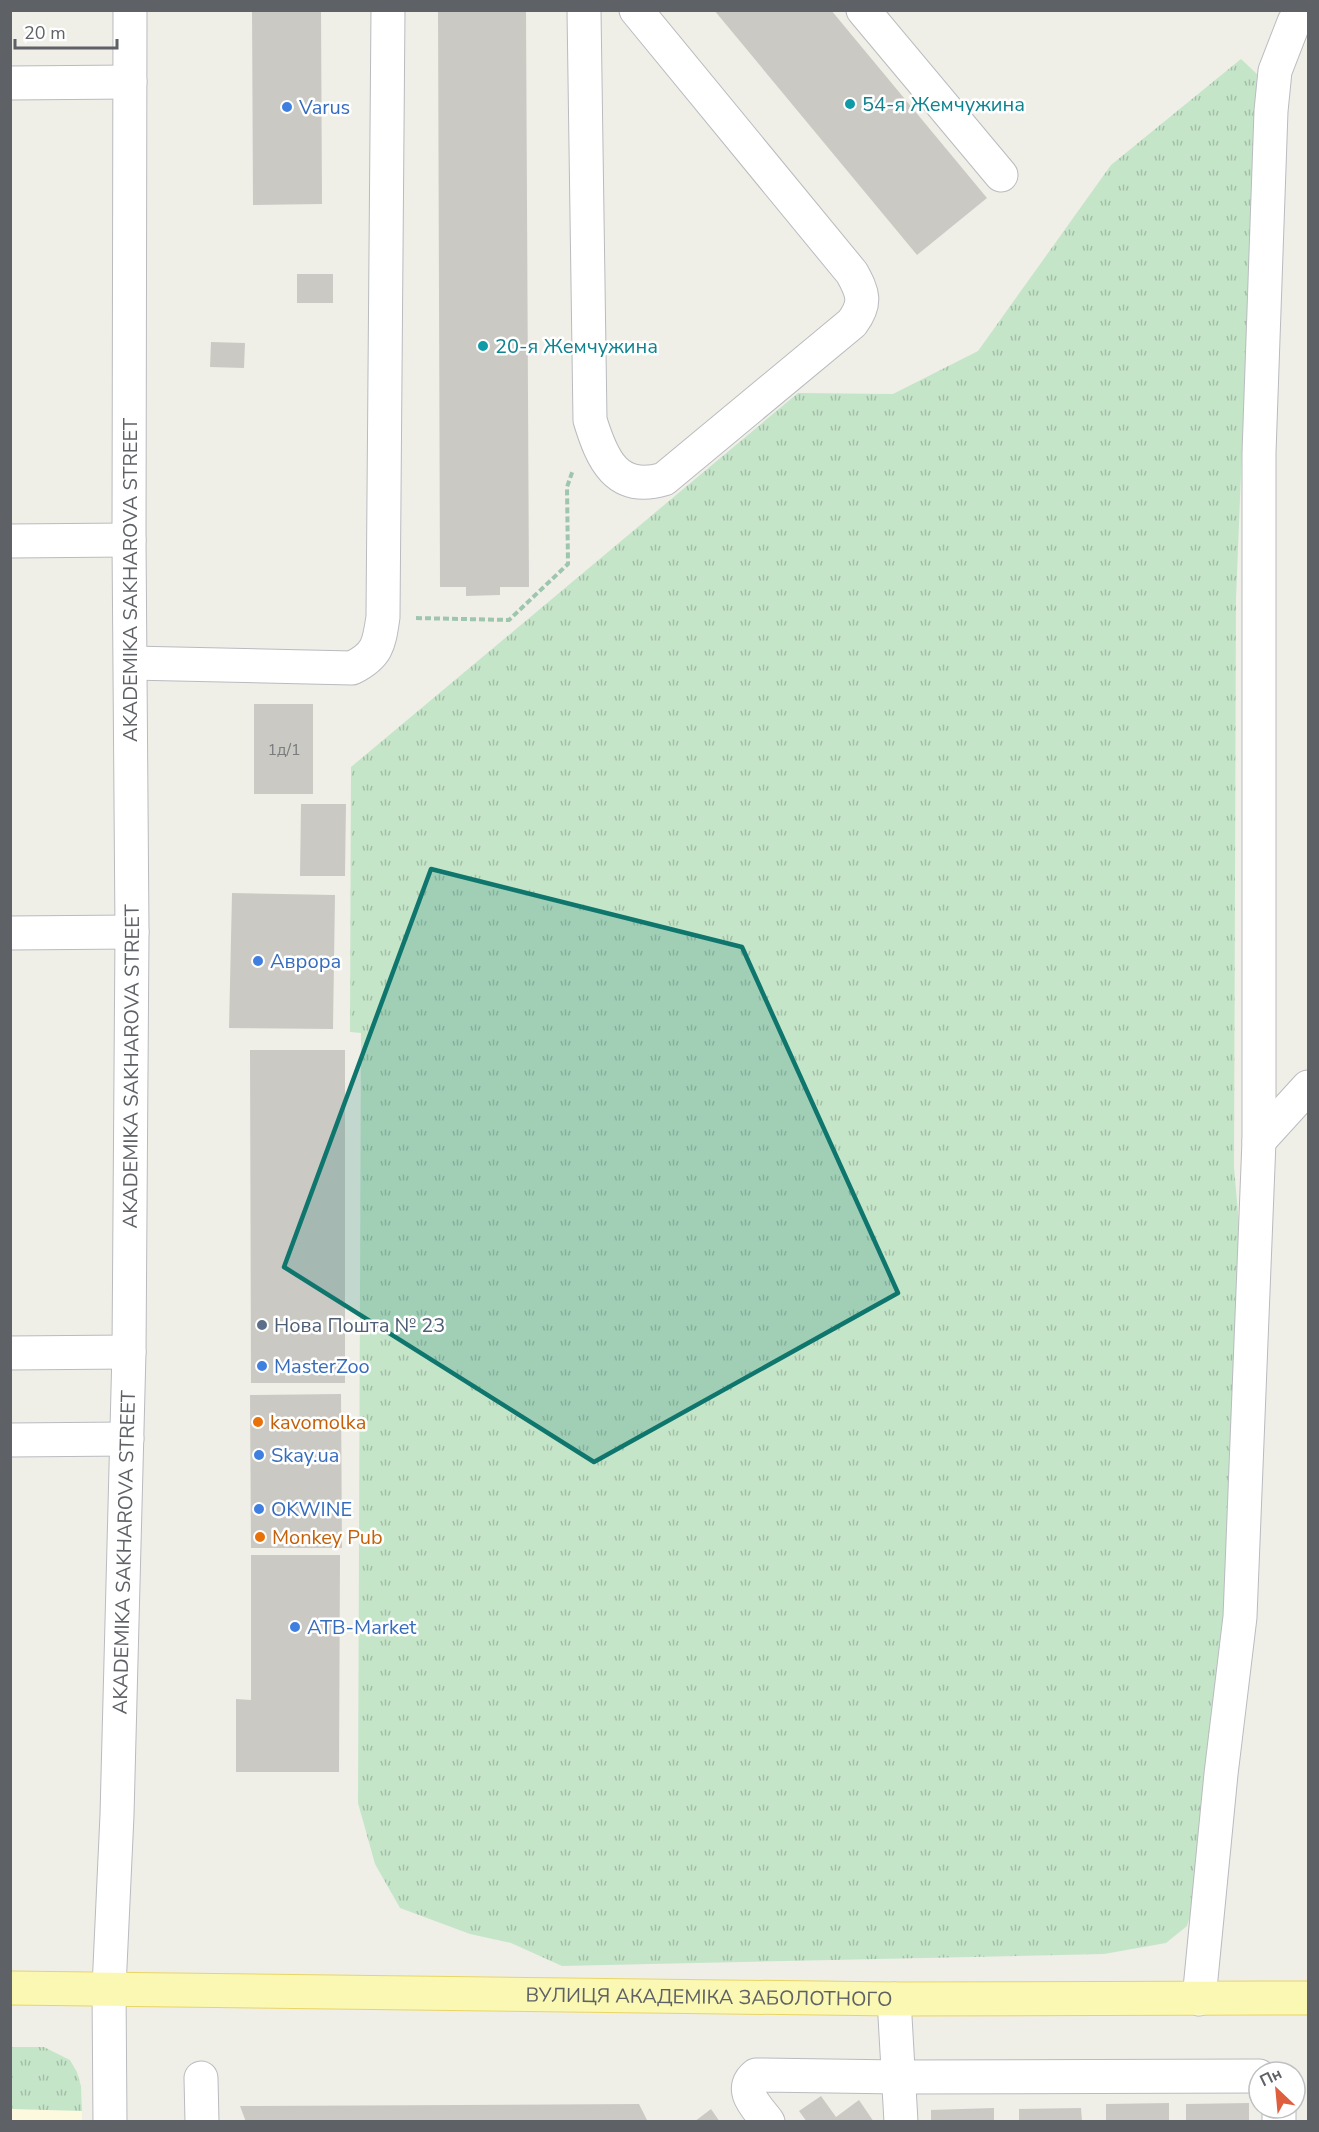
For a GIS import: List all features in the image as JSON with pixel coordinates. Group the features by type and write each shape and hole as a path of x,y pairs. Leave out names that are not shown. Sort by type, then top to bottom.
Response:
{"main road":[{"name":"ВУЛИЦЯ АКАДЕМІКА ЗАБОЛОТНОГО","path":"10,1988 894,1999 1308,1998"}],"street":[{"name":"AKADEMIKA SAKHAROVA STREET","path":"110,2121 109,1988 117,1815 129,1352 132,932 129,540 130,10"},
{"path":"131,663 352,668 366,661 379,644 383,617 388,10"},
{"path":"584,10 590,420 606,461 616,472 638,483 664,479 852,323 861,311 862,299 859,286 852,273 636,10"},
{"path":"862,10 1001,176"},
{"path":"1199,1999 1221,1774 1240,1617 1259,1141 1259,453 1271,111 1275,71 1294,22 1303,10"},
{"path":"10,83 129,82"},
{"path":"10,542 129,540"},
{"path":"10,933 132,932"},
{"path":"1259,1141 1308,1087"},
{"path":"10,1353 129,1352"},
{"path":"10,1440 127,1439"},
{"path":"894,1999 901,2121"},
{"path":"768,2121 747,2092 748,2083 756,2075 1247,2076"},
{"path":"201,2078 202,2121"}],"path":[{"path":"383,617 509,620 526,604 568,564 567,487 590,420"}],"highlighted area":[{"path":"431,869 742,947 898,1293 594,1462 284,1267"}],"shaded area":[{"path":"11,2047 44,2047 70,2060 81,2086 82,2121 11,2122"}],"green space":[{"path":"1241,59 1257,74 1236,599 1234,1167 1242,1259 1225,1610 1196,1895 1187,1926 1166,1943 1104,1954 562,1966 511,1943 470,1934 400,1908 375,1864 358,1803 361,1033 350,1032 351,767 798,393 893,394 978,351 1111,165"},
{"path":"11,2047 44,2047 70,2060 81,2086 82,2111 11,2109"}],"building":[{"name":"Varus","path":"252,10 321,10 322,204 253,205"},
{"name":"20-я Жемчужина","path":"438,10 526,10 529,587 500,587 500,595 466,596 466,587 440,587"},
{"name":"54-я Жемчужина","path":"714,10 831,10 987,198 917,255"},
{"path":"297,274 333,274 333,303 297,303"},
{"path":"211,342 245,343 244,368 210,367"},
{"path":"254,704 313,704 313,794 254,794"},
{"path":"301,804 346,804 345,876 300,876"},
{"path":"232,893 335,895 333,1029 229,1028"},
{"path":"250,1050 345,1050 345,1383 251,1383"},
{"path":"341,1394 342,1548 251,1548 250,1395"},
{"name":"ATB-Market","path":"251,1555 340,1555 339,1772 236,1772 236,1699 251,1700"},
{"path":"821,2096 836,2117 859,2100 874,2122 807,2122 799,2111"},
{"path":"1169,2103 1169,2122 1106,2122 1106,2104"},
{"path":"1247,2103 1249,2122 1186,2122 1186,2104"},
{"path":"639,2104 648,2122 246,2122 240,2106"},
{"path":"994,2108 994,2122 931,2122 931,2110"},
{"path":"1081,2108 1082,2122 1019,2122 1019,2109"},
{"path":"711,2109 720,2122 694,2122"}],"place":[{"name":"54-я Жемчужина","path":"850,104"},
{"name":"Varus","path":"287,107"},
{"name":"20-я Жемчужина","path":"483,346"},
{"name":"Аврора","path":"258,961"},
{"name":"Нова Пошта № 23","path":"262,1325"},
{"name":"MasterZoo","path":"262,1366"},
{"name":"kavomolka","path":"258,1422"},
{"name":"Skay.ua","path":"259,1455"},
{"name":"OKWINE","path":"259,1509"},
{"name":"Monkey Pub","path":"260,1537"},
{"name":"ATB-Market","path":"295,1627"}]}
